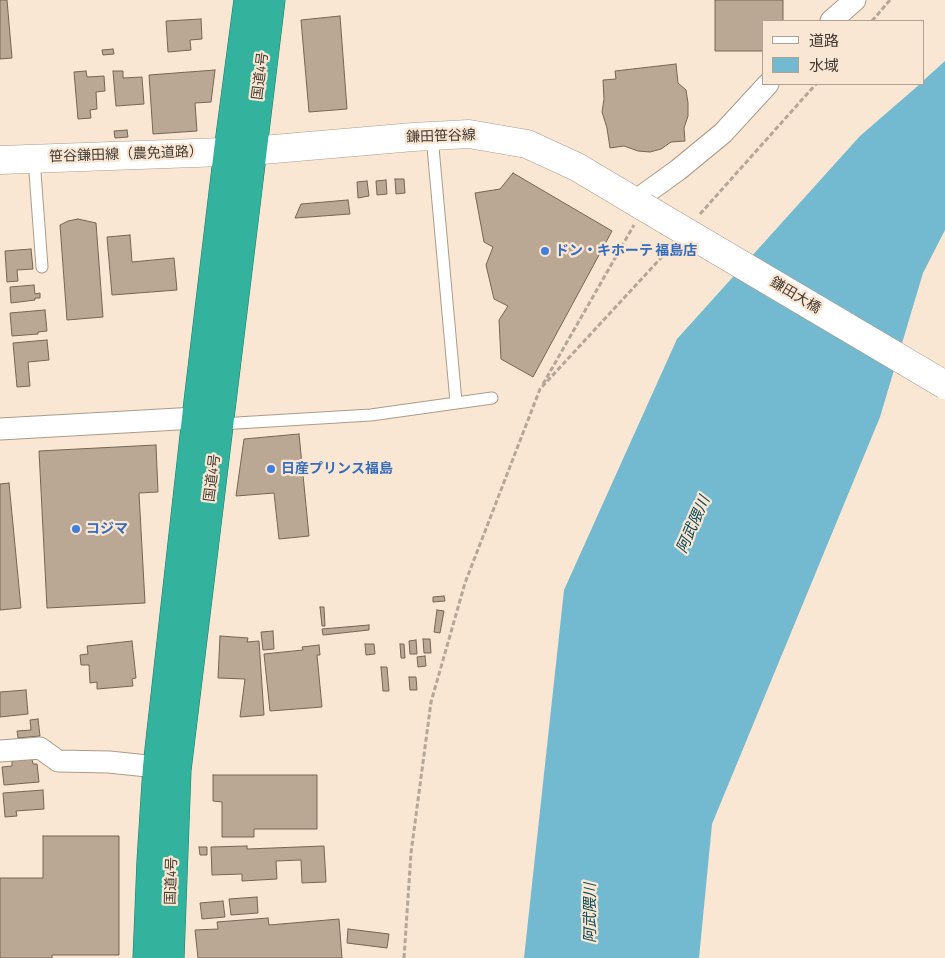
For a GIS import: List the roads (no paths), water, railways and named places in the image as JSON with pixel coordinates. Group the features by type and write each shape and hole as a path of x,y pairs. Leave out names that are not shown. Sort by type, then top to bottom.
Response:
{"highway":[{"name":"国道4号","path":"170,958 177,770 208,421 239,151 248,0"},
{"name":"国道4号","path":"239,151 271,0"},
{"name":"国道4号","path":"147,958 150,861 157,767 208,421"}],"street":[{"path":"833,20 855,0"},
{"path":"640,204 723,133 767,85"},
{"name":"鎌田笹谷線","path":"239,151 469,134 527,144 577,167 640,204"},
{"name":"笹谷鎌田線（農免道路）","path":"0,160 239,151"},
{"name":"鎌田大橋","path":"640,204 945,385"},
{"path":"0,429 208,421"},
{"path":"0,751 40,748 58,761 109,762 157,767"}],"lane":[{"path":"432,136 456,402"},
{"path":"34,159 42,267"},
{"path":"208,421 371,414 492,398"}],"water":[{"name":"阿武隈川","path":"945,61 945,230 923,273 880,417 712,824 699,958 524,958 564,590 677,339 860,136 919,85 925,85 925,79"}],"place":[{"name":"ドン・キホーテ 福島店","path":"545,251"},
{"name":"日産プリンス福島","path":"271,469"},
{"name":"コジマ","path":"76,529"}]}
